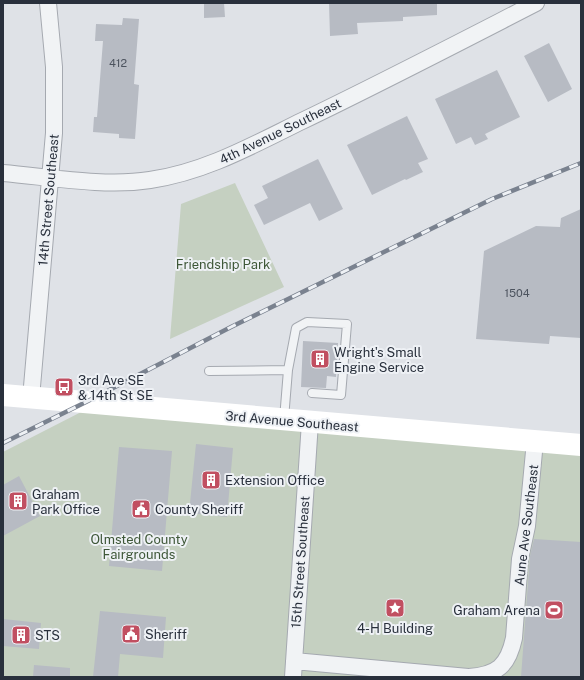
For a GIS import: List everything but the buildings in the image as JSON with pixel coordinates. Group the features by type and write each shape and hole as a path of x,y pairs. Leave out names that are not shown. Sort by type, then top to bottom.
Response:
{"main road":[{"name":"3rd Avenue Southeast","path":"3,395 581,445"}],"street":[{"name":"14th Street Southeast","path":"31,398 55,106 54,60 48,3"},
{"name":"4th Avenue Southeast","path":"3,174 92,181 131,182 172,176 207,166 323,111 536,3"},
{"name":"15th Street Southeast","path":"293,669 310,422"},
{"name":"Aune Ave Southeast","path":"293,669 468,677 490,674 499,668 507,660 512,650 514,638 520,559 527,526 535,441"}],"lane":[{"path":"284,420 288,370 296,328 307,322 347,324 342,395 312,393"},
{"path":"209,372 288,370"}],"green space":[{"name":"Friendship Park","path":"235,183 284,287 170,339 181,204"},
{"name":"Olmsted County Fairgrounds","path":"85,410 581,454 581,677 3,677 3,452"}],"railway":[{"path":"3,443 231,327 492,199 581,163"}],"place":[{"name":"Wright's Small Engine Service","path":"320,359"},
{"name":"3rd Ave SE & 14th St SE","path":"64,387"},
{"name":"Extension Office","path":"211,480"},
{"name":"Graham Park Office","path":"18,501"},
{"name":"County Sheriff","path":"141,509"},
{"name":"4-H Building","path":"395,608"},
{"name":"Graham Arena","path":"554,610"},
{"name":"Sheriff","path":"131,634"},
{"name":"STS","path":"21,635"}]}
